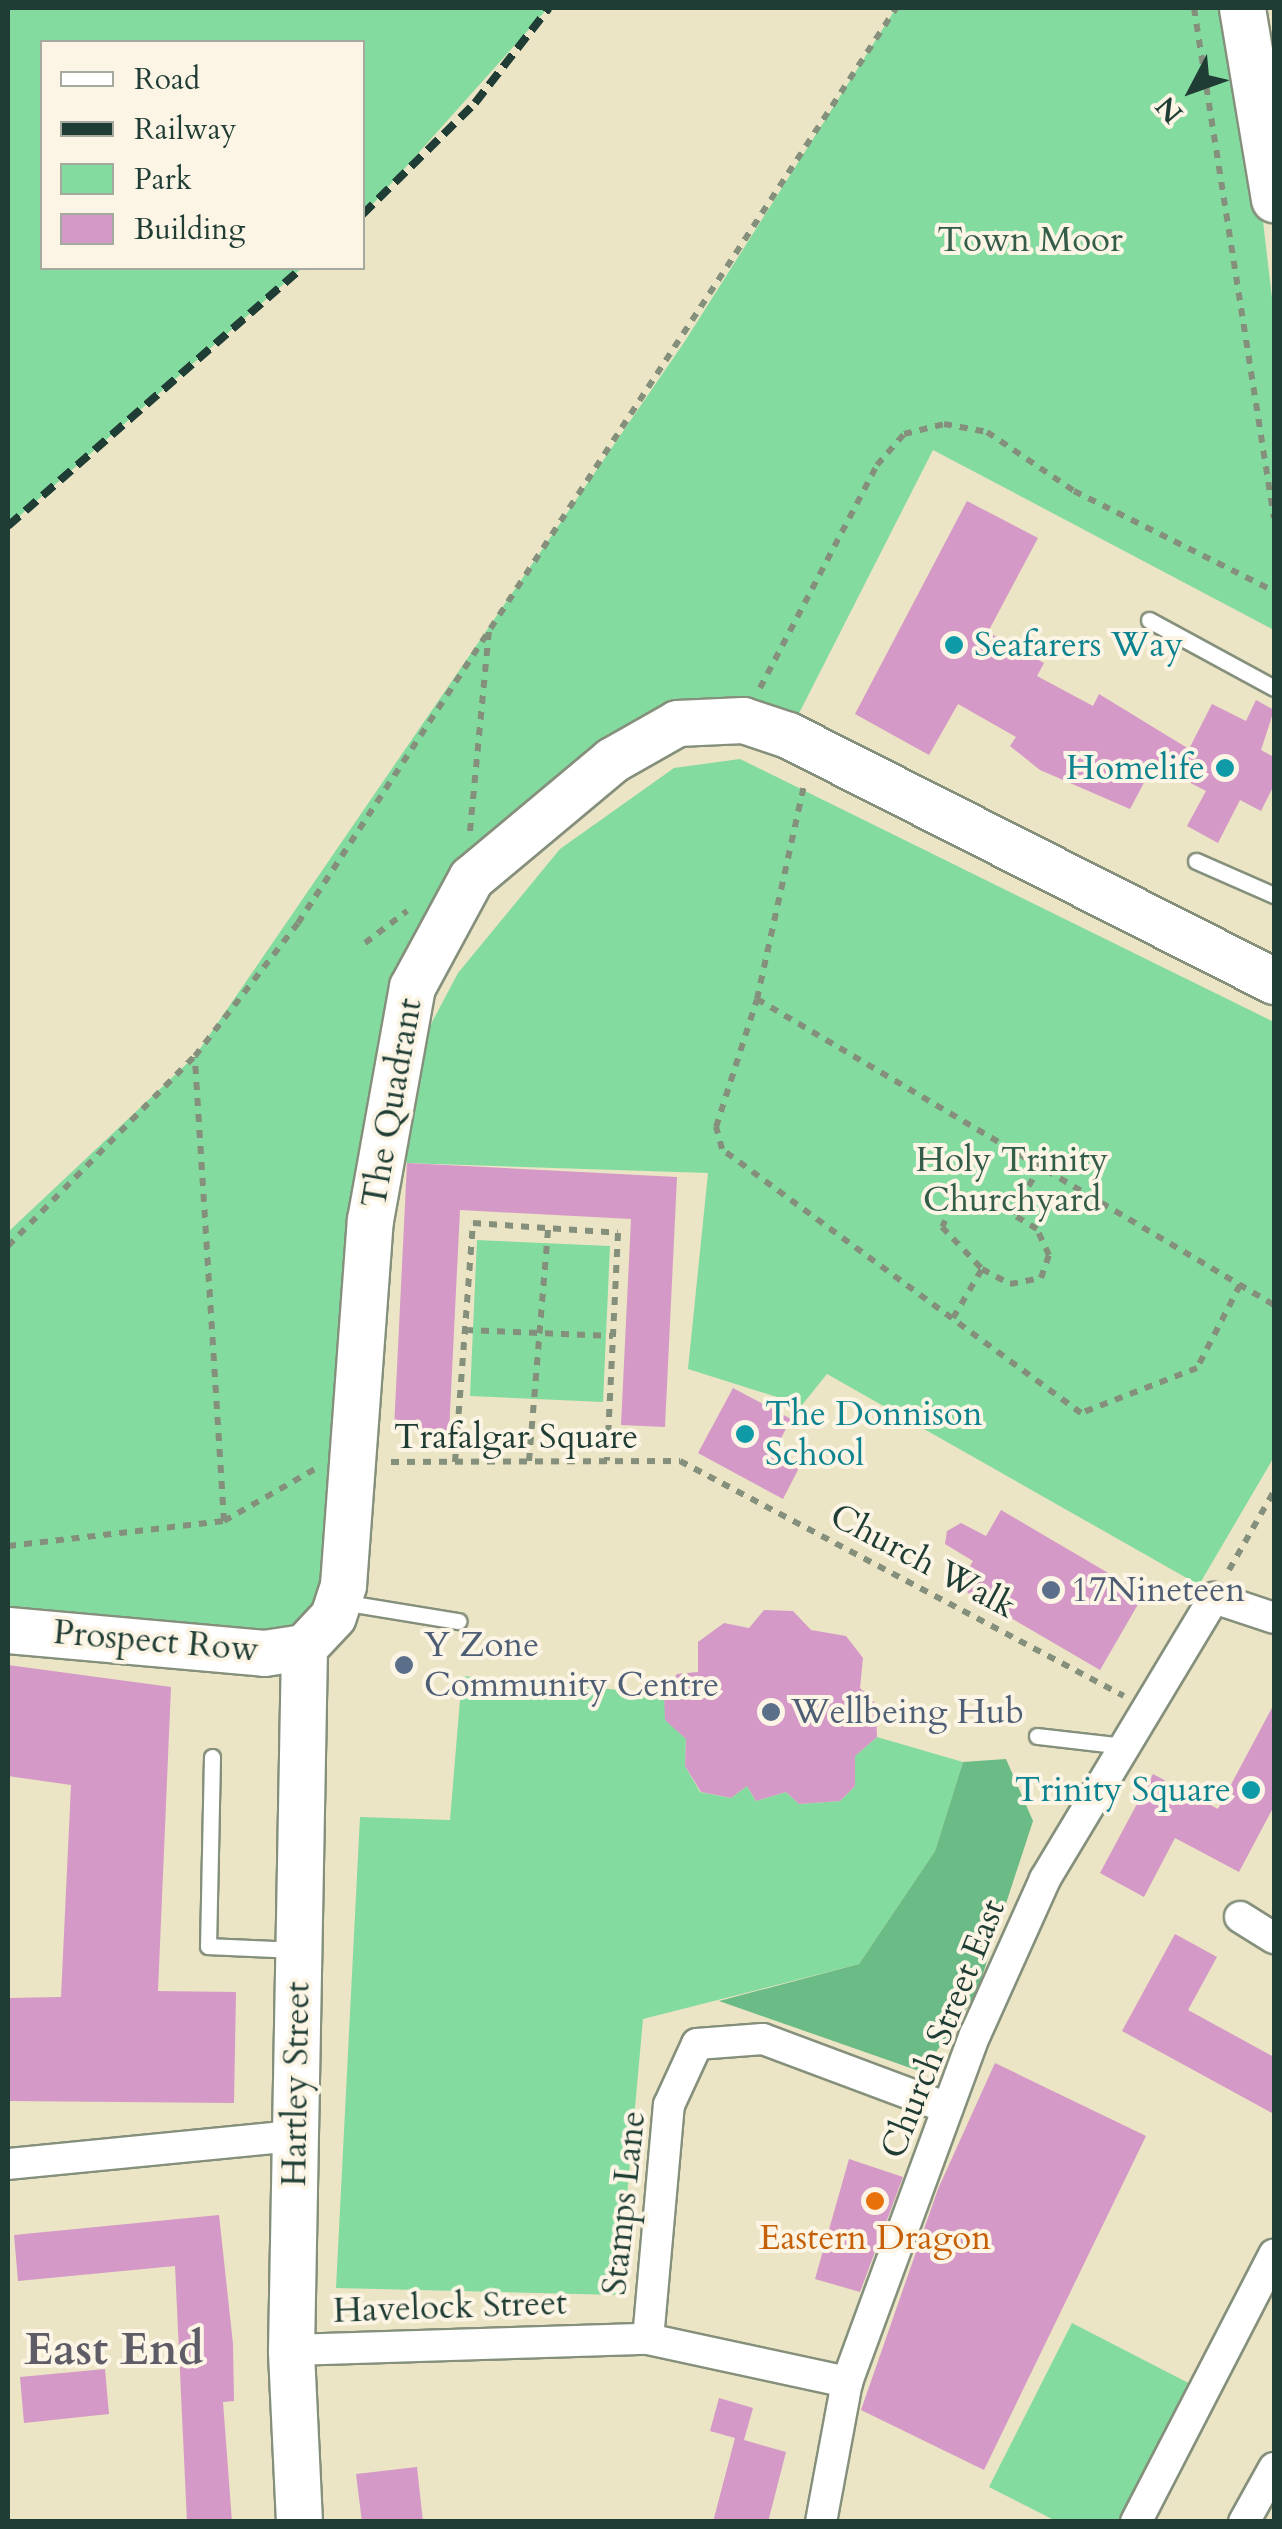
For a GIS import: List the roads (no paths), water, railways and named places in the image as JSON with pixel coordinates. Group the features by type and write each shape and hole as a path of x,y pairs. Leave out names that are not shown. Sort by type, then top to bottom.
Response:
{"street":[{"path":"1242,8 1274,199"},
{"name":"The Quadrant","path":"338,1601 387,1091 412,987 471,878 612,760 677,724 743,720 813,746 1274,981"},
{"name":"Church Street East","path":"821,2522 847,2382 948,2108 1045,1879 1126,1746 1143,1706 1214,1598 1274,1618"},
{"path":"304,1647 338,1601"},
{"name":"Prospect Row","path":"8,1630 264,1653 304,1647"},
{"name":"Hartley Street","path":"299,2522 292,2350 304,1647"},
{"path":"1240,1917 1274,1938"},
{"name":"Stamps Lane","path":"648,2339 669,2105 697,2044 763,2039 948,2108"},
{"path":"8,2164 294,2136"},
{"path":"1137,2521 1273,2263"},
{"name":"Havelock Street","path":"292,2350 648,2339 847,2382"},
{"path":"1244,2522 1274,2468"}],"lane":[{"path":"1149,620 1274,688"},
{"path":"1196,860 1274,895"},
{"path":"338,1601 458,1622"},
{"path":"1037,1736 1126,1746"},
{"path":"212,1757 208,1946 298,1950"}],"railway":[{"path":"365,212 475,103 549,8"},
{"path":"8,526 300,270"}],"place":[{"name":"Seafarers Way","path":"954,645"},
{"name":"Homelife","path":"1225,768"},
{"name":"The Donnison School","path":"745,1434"},
{"name":"17Nineteen","path":"1051,1590"},
{"name":"Y Zone Community Centre","path":"404,1665"},
{"name":"Wellbeing Hub","path":"771,1712"},
{"name":"Trinity Square","path":"1251,1790"},
{"name":"Eastern Dragon","path":"875,2201"}],"district":[{"name":"East End","path":"114,2350"}],"park label":[{"name":"Town Moor","path":"1030,240"},
{"name":"Holy Trinity Churchyard","path":"1012,1180"}]}
